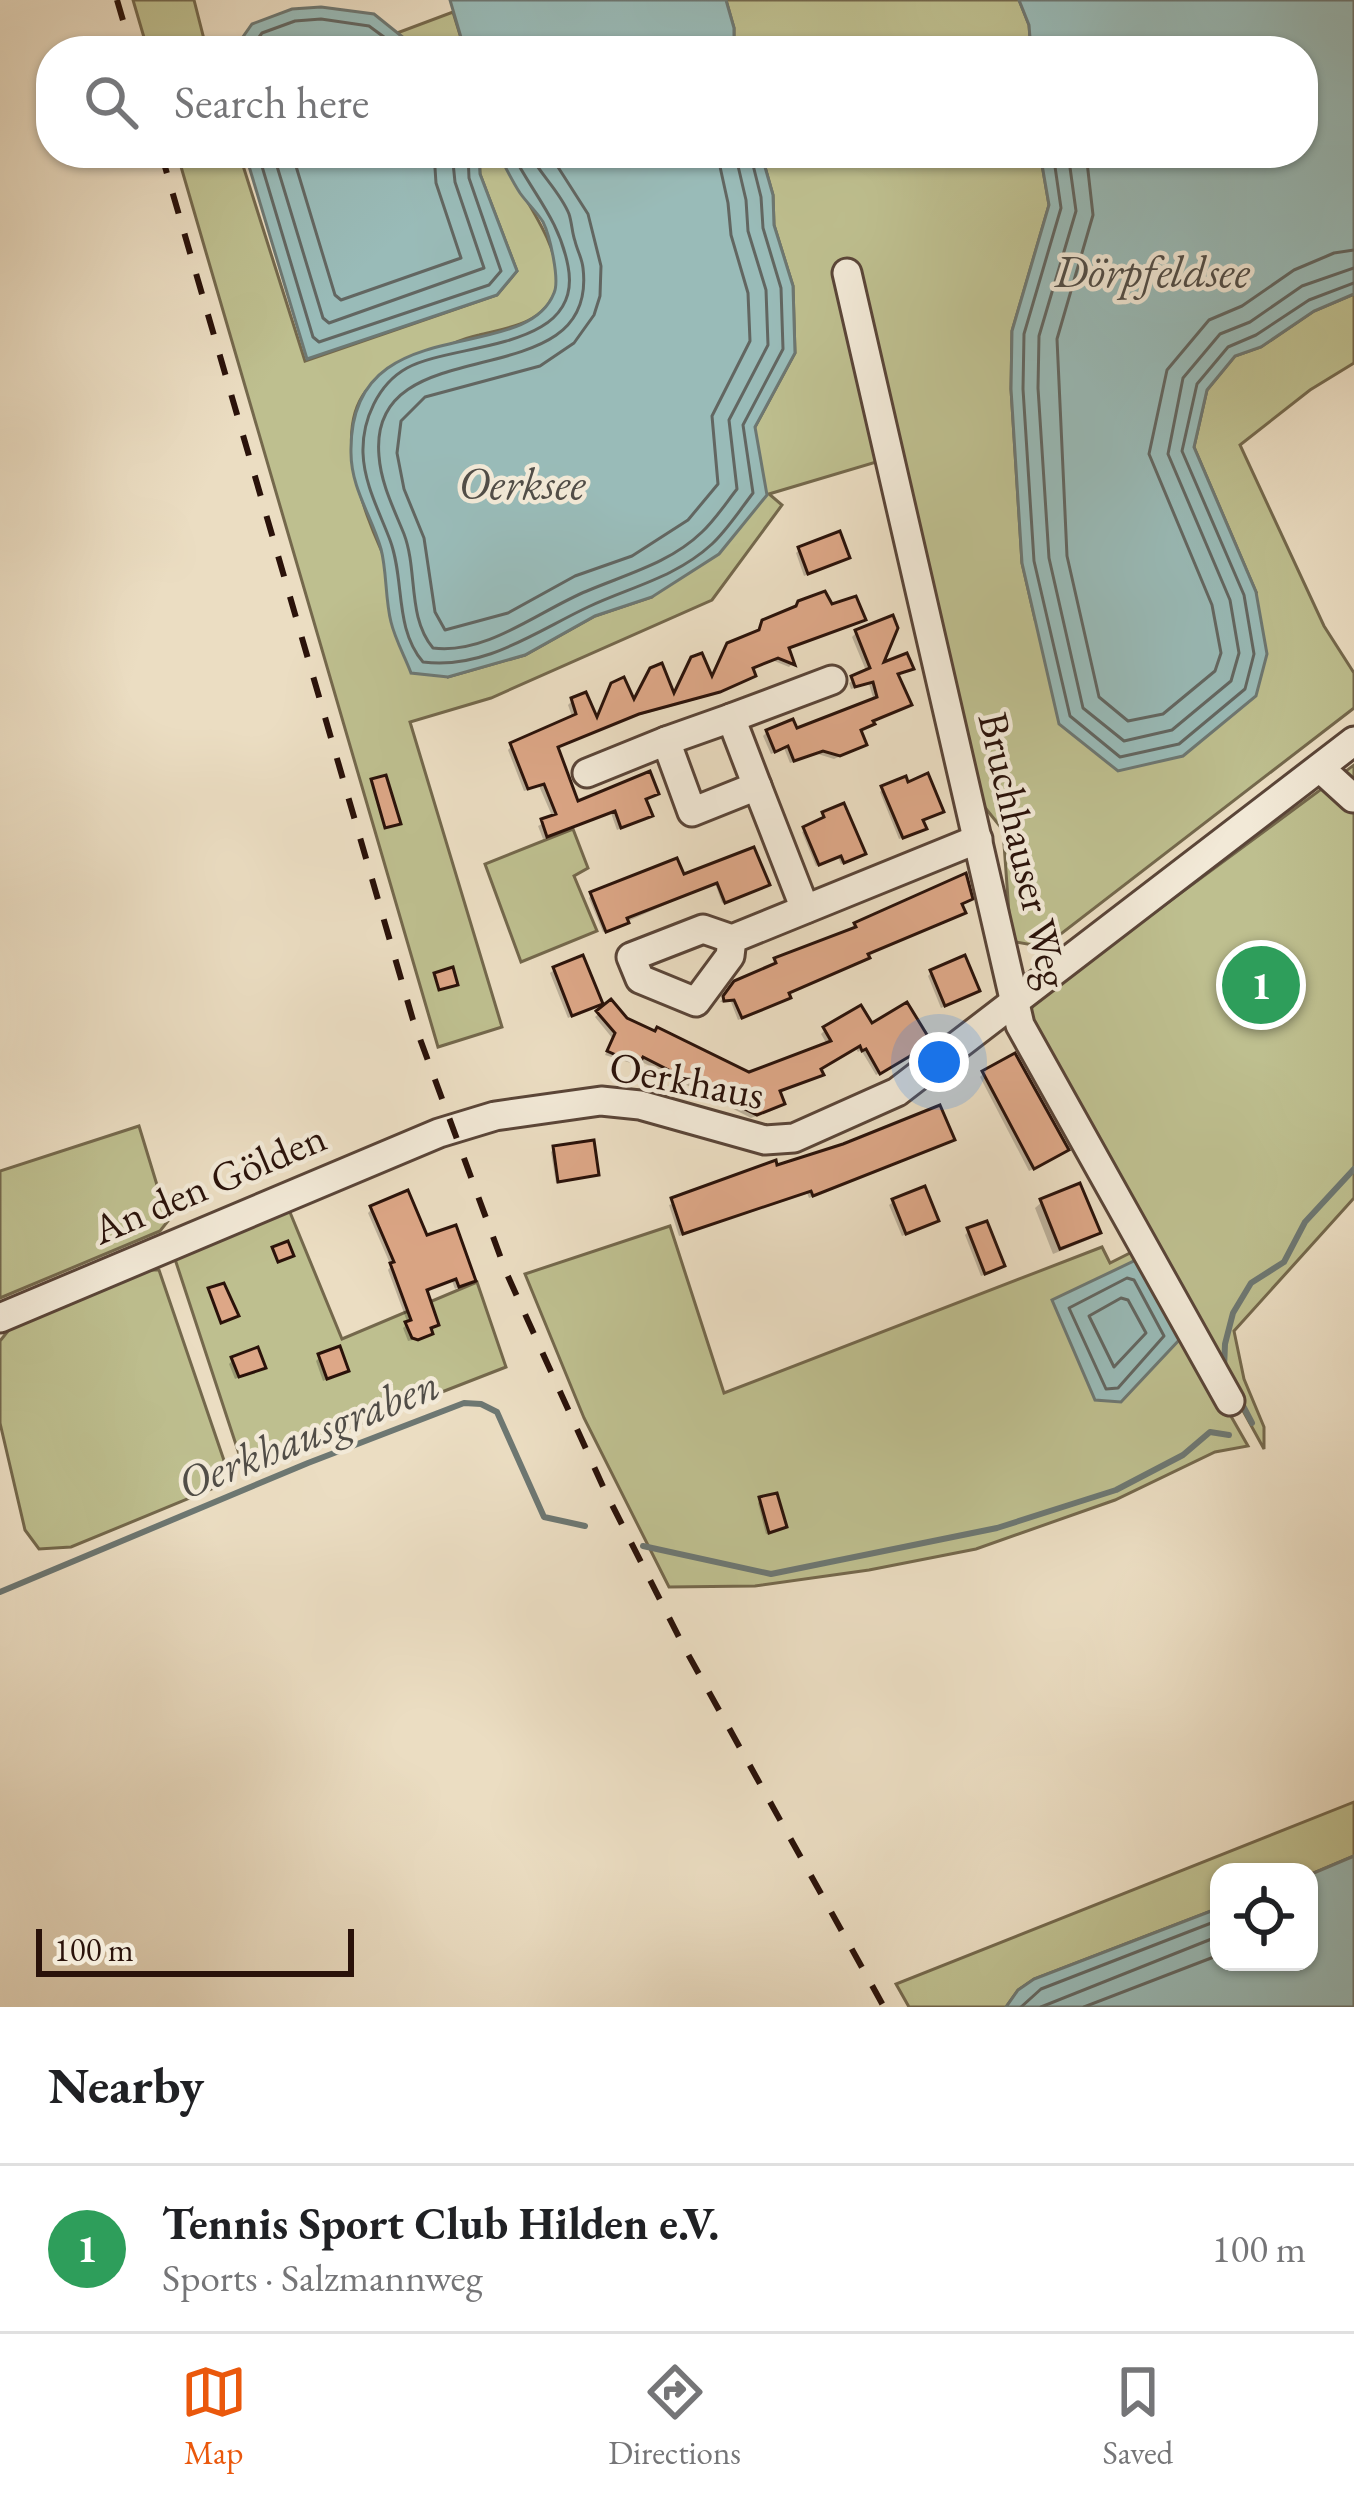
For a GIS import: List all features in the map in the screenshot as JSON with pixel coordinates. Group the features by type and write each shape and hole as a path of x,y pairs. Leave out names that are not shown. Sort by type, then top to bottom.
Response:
{"street":[{"name":"Bruchhauser Weg","path":"847,273 1020,1025 1230,1402"},
{"path":"587,772 832,680"},
{"path":"731,718 805,909"},
{"path":"666,741 692,812 757,787"},
{"name":"Oerkhaus","path":"451,1128 542,1107 601,1101 640,1105 765,1140 794,1138 897,1092 1354,741"},
{"path":"1319,768 1354,798"},
{"path":"732,939 978,839"},
{"name":"An den Gölden","path":"0,1318 451,1128"}],"green space":[{"path":"133,0 194,0 203,36 144,36"},
{"path":"726,0 1019,0 1030,36 734,36"},
{"path":"453,12 460,36 401,36 397,33"},
{"path":"181,168 244,168 305,361 497,295 517,271 480,168 507,168 548,240 557,276 555,292 542,311 523,323 453,343 381,379 366,391 353,420 352,455 375,536 448,677 525,655 595,616 652,597 795,353 793,286 774,225 765,168 1043,168 1049,205 1012,331 1011,389 1022,563 1035,619 1256,592 1194,447 1207,390 1235,356 1261,347 1314,311 1354,294 1354,363 1310,390 1240,445 1324,626 1354,673 1354,708 1044,947 1011,941 1003,830 983,805 902,468 876,462 769,494 782,505 712,600 491,698 410,722 502,1027 438,1047"},
{"path":"1354,765 1354,1198 1234,1331 1244,1379 1264,1427 1264,1449 1029,1021 1033,1002"},
{"path":"573,829 588,868 574,876 597,931 521,962 485,864"},
{"path":"139,1126 168,1221 160,1231 0,1298 0,1171"},
{"path":"287,1205 342,1339 477,1282 506,1367 244,1469 173,1253"},
{"path":"670,1226 724,1393 1102,1247 1110,1263 1136,1250 1248,1446 1215,1452 1115,1500 976,1549 755,1586 669,1587 584,1418 525,1274"},
{"path":"146,1270 159,1270 231,1481 71,1547 39,1549 25,1530 0,1423 0,1341 12,1326"},
{"path":"1354,1802 1354,1856 1318,1871 1318,1863 1210,1863 1210,1911 1034,1979 1006,2007 909,2007 896,1984"}],"water":[{"path":"450,0 726,0 734,28 734,36 461,36"},
{"name":"Dörpfeldsee","path":"1019,0 1354,0 1354,294 1314,311 1261,347 1235,356 1207,390 1194,447 1256,592 1267,654 1256,696 1183,756 1118,771 1059,724 1022,563 1012,331 1049,205 1043,168 1318,168 1318,36 1030,36"},
{"path":"321,7 374,14 401,36 244,36 252,24 292,9"},
{"path":"250,168 480,168 517,271 497,295 307,359"},
{"name":"Oerksee","path":"506,168 765,168 774,225 793,286 795,353 755,427 767,495 719,554 652,597 595,616 525,655 448,677 411,673 389,613 381,549 352,466 358,407 377,377 406,358 510,329 537,315 554,293 555,269 546,229"},
{"path":"1136,1260 1181,1338 1121,1402 1095,1400 1052,1300"},
{"path":"1354,1856 1354,2007 1006,2007 1034,1979 1210,1911 1210,1971 1318,1971 1318,1871"}],"building":[{"path":"840,531 850,558 808,574 798,547"},
{"path":"825,591 832,604 856,596 866,620 789,648 795,665 778,658 753,668 756,676 720,692 639,714 558,747 578,801 650,771 659,794 646,799 653,816 621,828 615,811 547,837 541,819 556,814 544,784 528,789 510,743 576,714 571,698 586,692 597,717 611,683 624,677 634,699 650,668 662,663 674,693 691,657 702,653 712,676 727,643 759,630 762,620"},
{"path":"893,615 898,628 884,662 907,653 914,669 898,674 912,705 873,721 861,730 867,745 840,756 823,751 794,761 788,746 775,752 766,730 793,719 797,728 877,697 873,682 855,687 851,676 870,668 855,630"},
{"path":"928,773 944,812 923,820 927,829 903,838 881,786"},
{"path":"386,775 401,824 385,828 371,779"},
{"path":"844,803 866,854 844,863 841,856 819,865 803,827"},
{"path":"754,847 770,885 725,903 717,883 627,918 629,923 606,932 590,892 677,858 684,874"},
{"path":"966,873 973,899 962,904 966,913 868,954 870,958 742,1018 734,1000 724,1001 734,981 776,963 774,958 856,927 854,923"},
{"path":"583,955 603,1004 572,1016 553,967"},
{"path":"965,955 980,991 945,1006 930,970"},
{"path":"453,967 458,985 439,990 434,973"},
{"path":"611,999 627,1018 655,1031 657,1027 749,1072 831,1041 823,1027 861,1005 872,1023 907,1002 932,1043 880,1074 860,1046 821,1069 824,1075 780,1091 785,1104 757,1115 643,1057 641,1061 625,1054 623,1058 607,1051 615,1033 596,1011"},
{"path":"1015,1053 1069,1150 1034,1169 982,1071"},
{"path":"940,1105 955,1140 813,1196 811,1191 683,1234 671,1198 776,1160 777,1165 843,1144"},
{"path":"594,1140 599,1175 558,1182 553,1146"},
{"path":"1080,1183 1101,1233 1060,1249 1040,1199"},
{"path":"925,1186 939,1221 906,1234 892,1199"},
{"path":"408,1190 427,1235 456,1225 476,1281 459,1287 456,1279 427,1290 439,1325 431,1328 433,1334 418,1340 412,1338 405,1322 411,1320 390,1263 394,1262 370,1206"},
{"path":"987,1221 1005,1266 985,1274 967,1228"},
{"path":"288,1241 294,1256 278,1262 272,1247"},
{"path":"224,1283 239,1316 221,1323 208,1288"},
{"path":"340,1346 349,1371 327,1379 318,1354"},
{"path":"258,1347 266,1368 239,1377 231,1357"},
{"path":"777,1493 787,1527 769,1533 759,1497"}],"waterway":[{"name":"Oerkhausgraben","path":"1224,1369 1233,1313 1251,1283 1284,1262 1305,1222 1354,1169"},
{"name":"Oerkhausgraben","path":"1241,1402 1252,1423"},
{"name":"Oerkhausgraben","path":"0,1592 464,1403 497,1412 544,1517 585,1526"},
{"name":"Oerkhausgraben","path":"643,1546 771,1574 997,1528 1116,1490 1183,1455 1210,1432 1229,1435"}],"railway":[{"path":"117,0 128,36"},
{"path":"165,168 413,1020 506,1272 605,1491 684,1647 884,2007"}],"place":[{"name":"Tennis Sport Club Hilden e.V.","path":"1261,985"}]}
